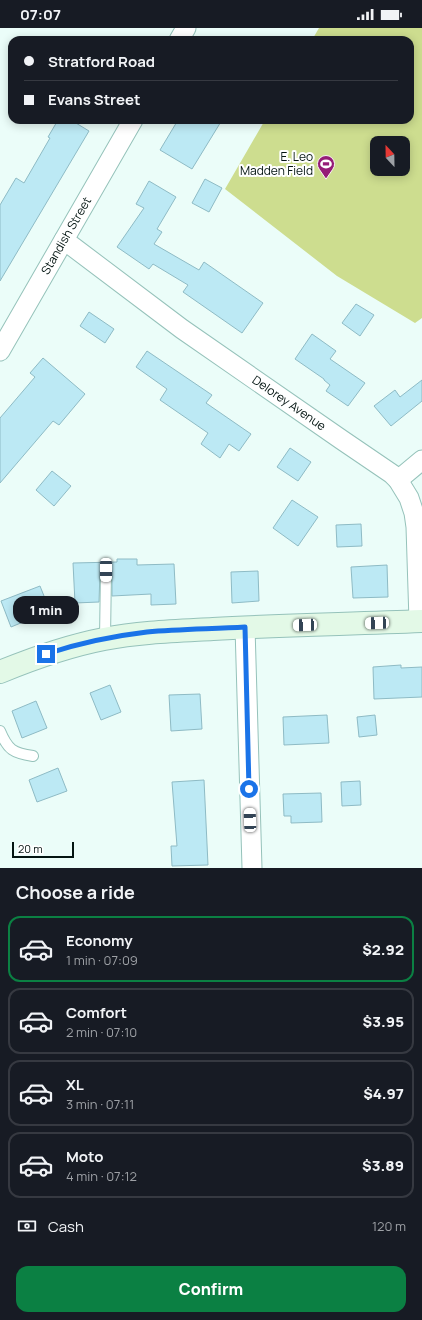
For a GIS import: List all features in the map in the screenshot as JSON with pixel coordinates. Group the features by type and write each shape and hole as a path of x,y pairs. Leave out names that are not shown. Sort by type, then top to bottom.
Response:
{"street":[{"name":"Standish Street","path":"0,351 131,124"},
{"name":"Delorey Avenue","path":"64,240 182,329 374,461 398,480 409,498 414,513 416,527 420,621"},
{"path":"398,480 422,460"},
{"path":"0,672 59,650 105,638 167,631 420,621"},
{"path":"245,627 252,868"}],"lane":[{"path":"105,638 106,570"},
{"path":"0,731 6,745 18,754 33,756"}],"green space":[{"name":"E. Leo Madden Field","path":"319,28 422,28 422,318 415,323 337,276 225,189 263,124 414,124 414,36 314,36"}],"building":[{"path":"56,124 78,124 89,131 0,281 0,205 16,178 24,183 50,138 48,137"},
{"path":"176,124 220,124 192,169 160,150"},
{"path":"205,179 222,188 209,212 192,203"},
{"path":"149,181 176,197 157,229 162,232 154,244 199,270 204,262 263,303 242,333 183,292 188,285 153,264 149,269 117,247 144,208 136,204"},
{"path":"356,304 374,315 360,336 342,323"},
{"path":"89,312 114,329 105,343 80,326"},
{"path":"312,334 336,351 330,359 365,383 348,406 326,391 330,385 324,379 295,359"},
{"path":"147,351 212,395 206,403 251,434 239,451 229,444 220,458 201,444 208,433 160,400 167,389 136,367"},
{"path":"43,358 85,394 59,425 53,421 0,483 0,418 35,377 30,373"},
{"path":"422,380 422,401 391,426 374,406 395,390 400,397"},
{"path":"290,448 311,462 298,481 277,467"},
{"path":"52,471 71,486 54,506 36,490"},
{"path":"292,500 318,517 298,546 273,528"},
{"path":"361,524 362,546 337,547 336,525"},
{"path":"117,559 137,559 137,565 174,564 176,604 151,605 151,594 112,596 112,571 110,566 106,565 103,566 100,571 99,602 75,603 73,563 117,562"},
{"path":"387,565 388,597 353,598 351,567"},
{"path":"258,571 259,601 232,603 231,572"},
{"path":"40,586 50,611 11,627 1,601"},
{"path":"401,665 401,668 422,667 422,697 374,699 373,667"},
{"path":"110,685 121,712 101,720 90,693"},
{"path":"200,694 202,729 171,731 169,695"},
{"path":"36,701 47,728 22,738 12,711"},
{"path":"327,715 329,743 284,745 283,717"},
{"path":"375,715 377,735 359,737 357,717"},
{"path":"58,768 67,791 37,802 29,780"},
{"path":"204,780 208,865 172,866 171,846 177,846 172,782"},
{"path":"360,781 361,805 342,806 341,782"},
{"path":"321,793 322,822 291,823 291,816 284,816 283,794"}],"place":[{"name":"E. Leo Madden Field","path":"326,179"}],"route":[{"path":"46,654 105,638 148,632 245,627 249,789"}]}
